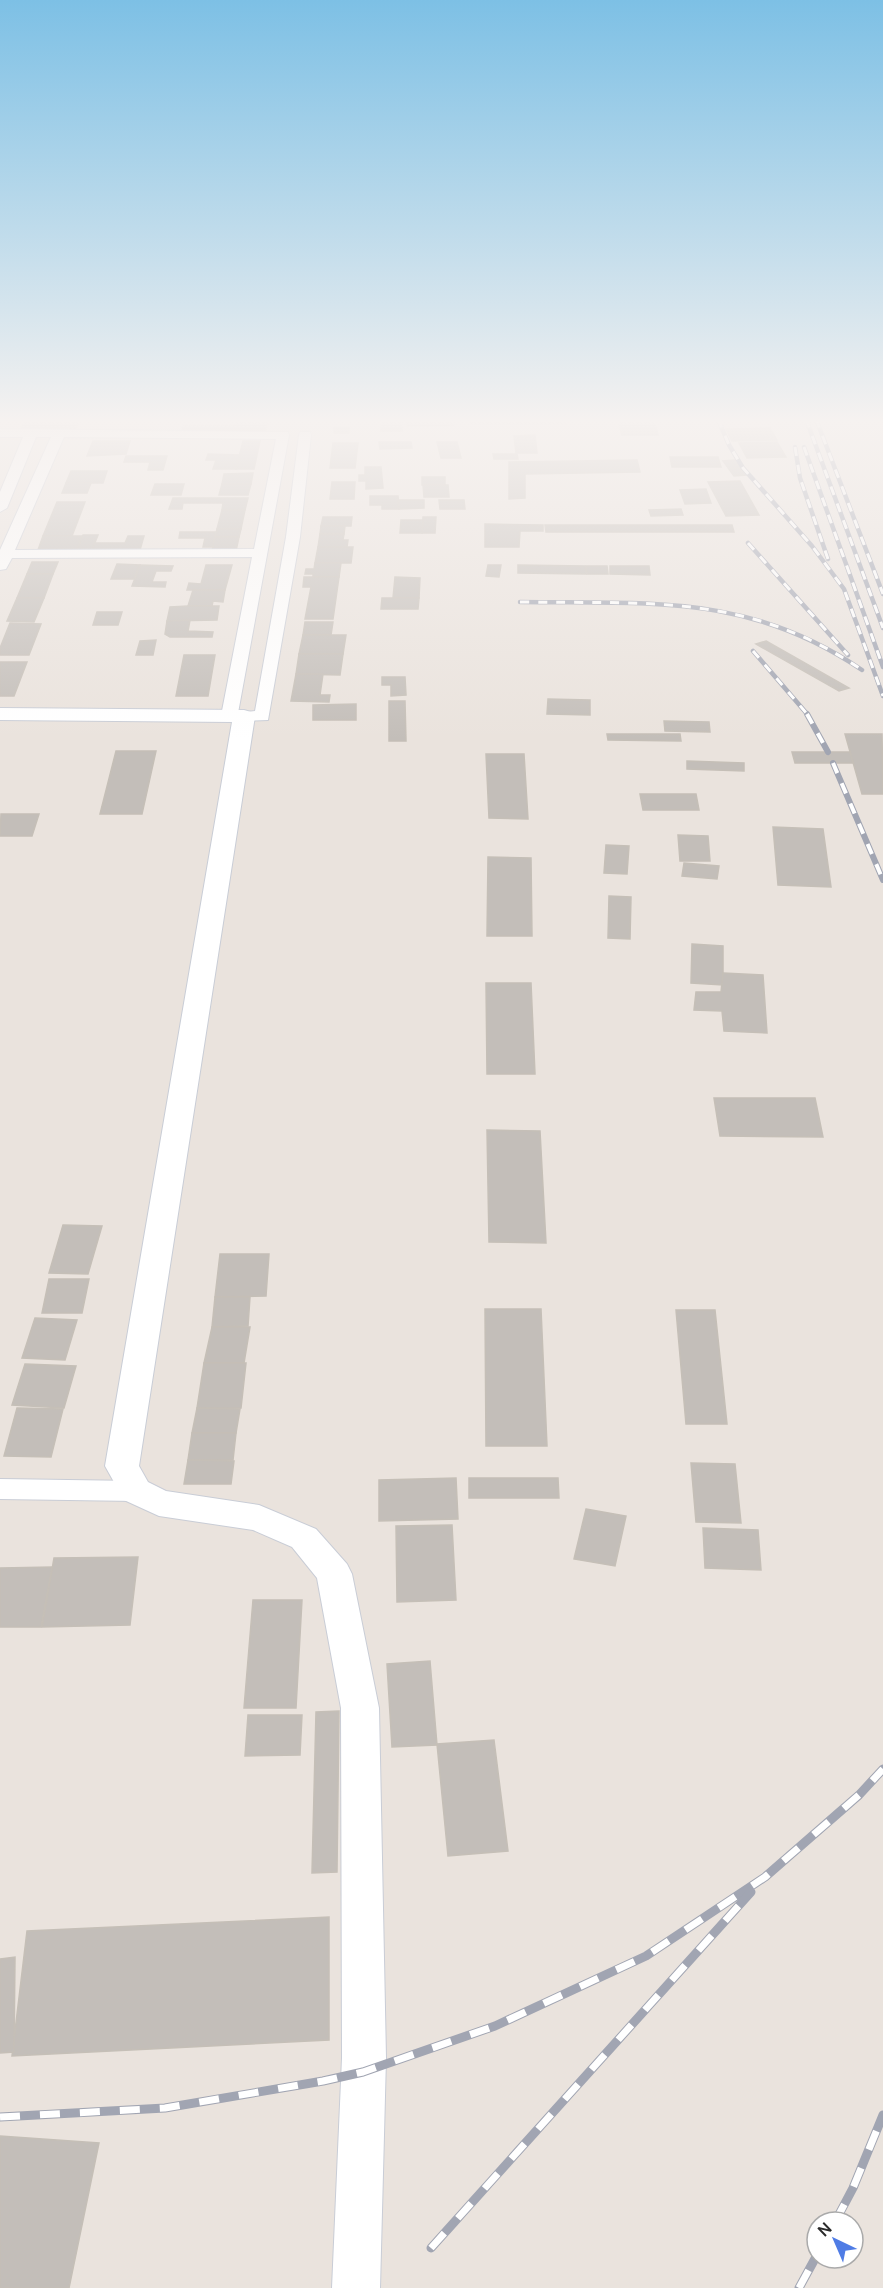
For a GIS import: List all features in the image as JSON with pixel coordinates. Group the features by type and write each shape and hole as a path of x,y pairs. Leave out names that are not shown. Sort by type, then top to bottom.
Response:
{"street":[{"path":"17,526 2,558 261,553"},
{"path":"136,1491 122,1466 261,553 268,526"},
{"path":"1,716 262,716 293,526"},
{"path":"0,1489 136,1491 159,1503 259,1518 304,1538 334,1574 360,1708 364,2058 356,2288"}],"building":[{"path":"47,526 76,526 72,536 43,536"},
{"path":"218,526 242,526 241,529 217,529"},
{"path":"321,526 345,526 344,534 320,534"},
{"path":"401,526 423,526 422,533 400,533"},
{"path":"422,526 435,526 435,533 422,533"},
{"path":"485,526 543,526 543,531 520,531 519,547 485,547"},
{"path":"545,526 732,526 734,532 546,532"},
{"path":"217,529 241,529 239,537 215,537"},
{"path":"180,532 216,532 213,547 203,547 205,538 179,538"},
{"path":"320,534 344,534 343,540 348,540 347,547 318,547"},
{"path":"83,535 98,535 92,550 77,550"},
{"path":"43,536 82,536 77,550 38,550"},
{"path":"128,536 144,536 140,550 92,550 94,543 125,543"},
{"path":"215,537 239,537 236,551 212,551"},
{"path":"318,547 353,547 351,563 315,563"},
{"path":"32,562 58,562 53,574 27,574"},
{"path":"315,563 341,563 339,577 313,577 313,574 305,574 306,569 314,569"},
{"path":"117,564 140,565 134,579 111,579"},
{"path":"140,565 173,566 171,571 156,571 152,582 166,582 165,587 132,586"},
{"path":"206,565 232,565 225,590 187,590 189,583 201,584"},
{"path":"488,565 501,565 499,577 486,576"},
{"path":"518,565 585,566 586,574 518,573"},
{"path":"586,566 607,566 608,574 587,574"},
{"path":"610,566 649,566 650,575 610,574"},
{"path":"27,574 53,574 44,598 17,598"},
{"path":"304,577 339,577 333,619 305,619 311,587 303,587"},
{"path":"395,577 420,578 419,598 393,598"},
{"path":"193,590 225,590 223,602 213,601 212,606 188,606"},
{"path":"17,598 44,598 34,622 7,621"},
{"path":"382,598 419,598 418,609 381,609"},
{"path":"219,606 217,620 167,621 170,607"},
{"path":"97,612 122,612 118,625 93,625"},
{"path":"190,620 188,631 213,632 212,637 170,637 165,634 167,621"},
{"path":"305,622 333,622 331,635 303,635"},
{"path":"10,623 41,624 29,655 0,655 0,648"},
{"path":"303,635 346,635 343,654 299,654"},
{"path":"156,640 153,655 136,655 140,641"},
{"path":"766,641 849,688 839,691 756,644"},
{"path":"299,654 343,654 340,675 296,674"},
{"path":"184,655 215,655 208,696 176,696"},
{"path":"0,662 27,662 14,696 0,696"},
{"path":"296,674 323,674 320,695 330,695 329,702 291,701"},
{"path":"382,677 405,677 406,695 391,696 391,685 382,685"},
{"path":"548,699 590,700 590,715 547,714"},
{"path":"389,701 405,701 406,741 389,741"},
{"path":"356,704 356,720 313,720 313,705"},
{"path":"664,721 709,722 710,732 665,731"},
{"path":"607,734 680,734 681,741 608,740"},
{"path":"845,734 882,734 883,794 862,794"},
{"path":"116,751 156,751 142,814 100,814"},
{"path":"792,752 850,752 853,763 795,763"},
{"path":"486,754 524,754 528,819 489,818"},
{"path":"687,761 744,763 744,771 687,769"},
{"path":"640,794 696,794 699,810 643,810"},
{"path":"1,814 39,814 32,836 0,836"},
{"path":"773,827 823,829 831,887 778,885"},
{"path":"678,835 708,836 710,861 680,861"},
{"path":"606,845 629,846 627,874 604,873"},
{"path":"488,857 531,858 532,936 487,936"},
{"path":"684,863 719,866 717,879 682,876"},
{"path":"609,896 631,897 630,939 608,938"},
{"path":"692,944 723,946 723,985 691,983"},
{"path":"723,973 763,975 767,1033 724,1031 722,1011 694,1010 696,992 721,992"},
{"path":"486,983 531,983 535,1074 487,1074"},
{"path":"714,1098 815,1098 823,1137 720,1136"},
{"path":"487,1130 540,1131 546,1243 489,1242"},
{"path":"63,1225 102,1226 88,1274 49,1273"},
{"path":"220,1254 269,1254 266,1296 215,1297"},
{"path":"49,1279 89,1279 82,1313 42,1313"},
{"path":"215,1297 250,1297 248,1326 212,1327"},
{"path":"485,1309 541,1309 547,1446 486,1446"},
{"path":"676,1310 715,1310 727,1424 686,1424"},
{"path":"35,1318 77,1320 65,1360 22,1358"},
{"path":"212,1327 250,1327 244,1363 204,1363"},
{"path":"204,1363 246,1363 241,1408 197,1408"},
{"path":"25,1364 76,1366 64,1408 12,1405"},
{"path":"17,1408 63,1409 51,1457 4,1456"},
{"path":"197,1408 240,1409 236,1433 192,1433"},
{"path":"192,1433 236,1433 233,1460 188,1460"},
{"path":"188,1460 234,1461 231,1484 184,1484"},
{"path":"691,1463 735,1464 741,1523 696,1522"},
{"path":"456,1478 458,1519 379,1521 379,1480"},
{"path":"469,1478 558,1478 559,1498 469,1498"},
{"path":"586,1509 626,1516 615,1566 574,1559"},
{"path":"452,1525 456,1600 397,1602 396,1526"},
{"path":"703,1528 758,1530 761,1570 705,1568"},
{"path":"138,1557 130,1625 42,1627 54,1558"},
{"path":"52,1567 41,1627 0,1627 0,1568"},
{"path":"253,1600 302,1600 296,1708 244,1708"},
{"path":"430,1661 437,1745 392,1747 387,1664"},
{"path":"339,1711 337,1872 312,1873 316,1712"},
{"path":"248,1715 302,1715 300,1755 245,1756"},
{"path":"494,1740 508,1851 448,1856 437,1744"},
{"path":"329,1917 329,2040 12,2056 27,1931"},
{"path":"15,1957 14,2052 0,2053 0,1959"},
{"path":"0,2136 99,2143 69,2288 0,2288"}],"railway":[{"path":"794,526 844,589 883,696"},
{"path":"817,526 828,559"},
{"path":"832,526 883,667"},
{"path":"845,526 883,628"},
{"path":"857,526 883,594"},
{"path":"748,543 848,655"},
{"path":"520,602 656,604 738,615 779,627 820,645 862,670"},
{"path":"753,651 808,715"},
{"path":"807,714 828,752"},
{"path":"833,763 883,880"},
{"path":"0,2117 165,2108 323,2081 363,2072 495,2026 646,1956 765,1877 859,1795 883,1769"},
{"path":"431,2248 751,1892"},
{"path":"841,2210 853,2188 883,2115"},
{"path":"799,2288 809,2270"}]}
